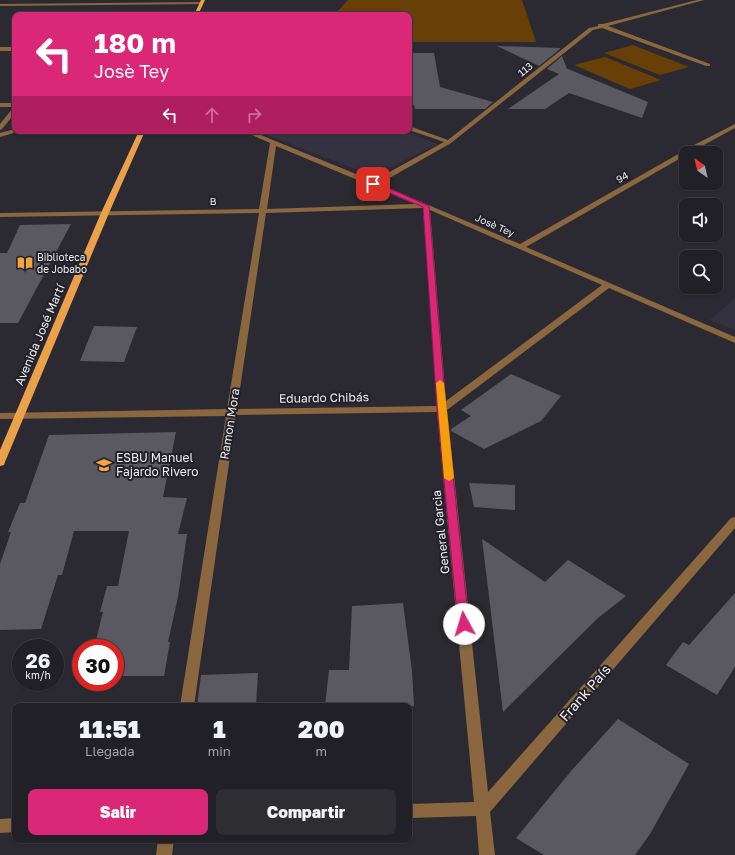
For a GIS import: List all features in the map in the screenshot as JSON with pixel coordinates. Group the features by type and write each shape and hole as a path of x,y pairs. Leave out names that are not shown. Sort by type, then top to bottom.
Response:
{"main road":[{"path":"197,12 202,2"},
{"name":"Avenida José Martí","path":"0,462 105,213 141,134"}],"street":[{"name":"113","path":"373,184 449,142 584,32 600,25 702,0"},
{"path":"0,5 202,2"},
{"path":"600,25 708,65"},
{"path":"0,49 12,49"},
{"path":"0,105 12,104"},
{"path":"0,128 12,113"},
{"name":"94","path":"520,247 698,145 735,126"},
{"path":"412,129 449,142"},
{"path":"0,135 12,132"},
{"name":"Josè Tey","path":"253,134 426,206 735,340"},
{"name":"Ramon Mora","path":"187,703 273,143"},
{"name":"B","path":"0,215 263,211 426,206"},
{"name":"General Garcia","path":"426,206 442,409 487,855"},
{"path":"442,409 608,285"},
{"name":"Eduardo Chibás","path":"0,416 442,409"},
{"name":"Frank País","path":"482,809 735,521"},
{"path":"412,811 482,809"},
{"path":"0,826 12,825"},
{"path":"164,855 166,843"}],"shaded area":[{"path":"348,0 522,0 536,42 412,42 412,12 337,12"},
{"path":"633,45 689,67 660,75 604,53"},
{"path":"605,57 661,80 630,89 574,65"},
{"path":"265,134 410,134 438,144 373,176"},
{"path":"735,298 735,330 710,320"}],"building":[{"path":"497,46 560,48 560,49 539,66"},
{"path":"412,53 434,53 440,87 493,102 485,109 415,109 414,105 412,105"},
{"path":"562,56 567,69 648,102 642,118 569,93 545,109 508,109 559,74 547,69"},
{"path":"71,224 18,323 0,323 0,253 7,253 20,225"},
{"path":"94,326 137,327 124,362 80,361"},
{"path":"511,374 561,396 541,421 484,449 451,431 451,429 471,416 461,410"},
{"path":"176,432 163,497 187,498 178,534 187,534 178,597 168,642 170,642 164,676 124,676 124,639 96,639 103,612 100,612 107,586 118,586 129,531 74,531 62,575 58,575 41,629 0,630 0,564 11,532 8,532 20,503 25,503 49,435"},
{"path":"469,483 515,485 515,510 474,507"},
{"path":"482,539 545,582 568,560 626,596 598,618 503,712"},
{"path":"735,593 735,667 717,695 666,665 683,642 689,645"},
{"path":"403,603 412,671 414,706 412,706 412,703 325,703 329,670 349,670 352,606"},
{"path":"258,673 256,703 197,703 201,675"},
{"path":"618,719 689,764 650,834 635,855 544,855 516,838 572,770"}],"slow traffic":[{"path":"440,383 449,478"}],"place":[{"name":"Biblioteca de Jobabo","path":"25,263"},
{"name":"ESBU Manuel Fajardo Rivero","path":"104,465"}],"route":[{"path":"373,184 426,206 442,409 464,624"}]}
